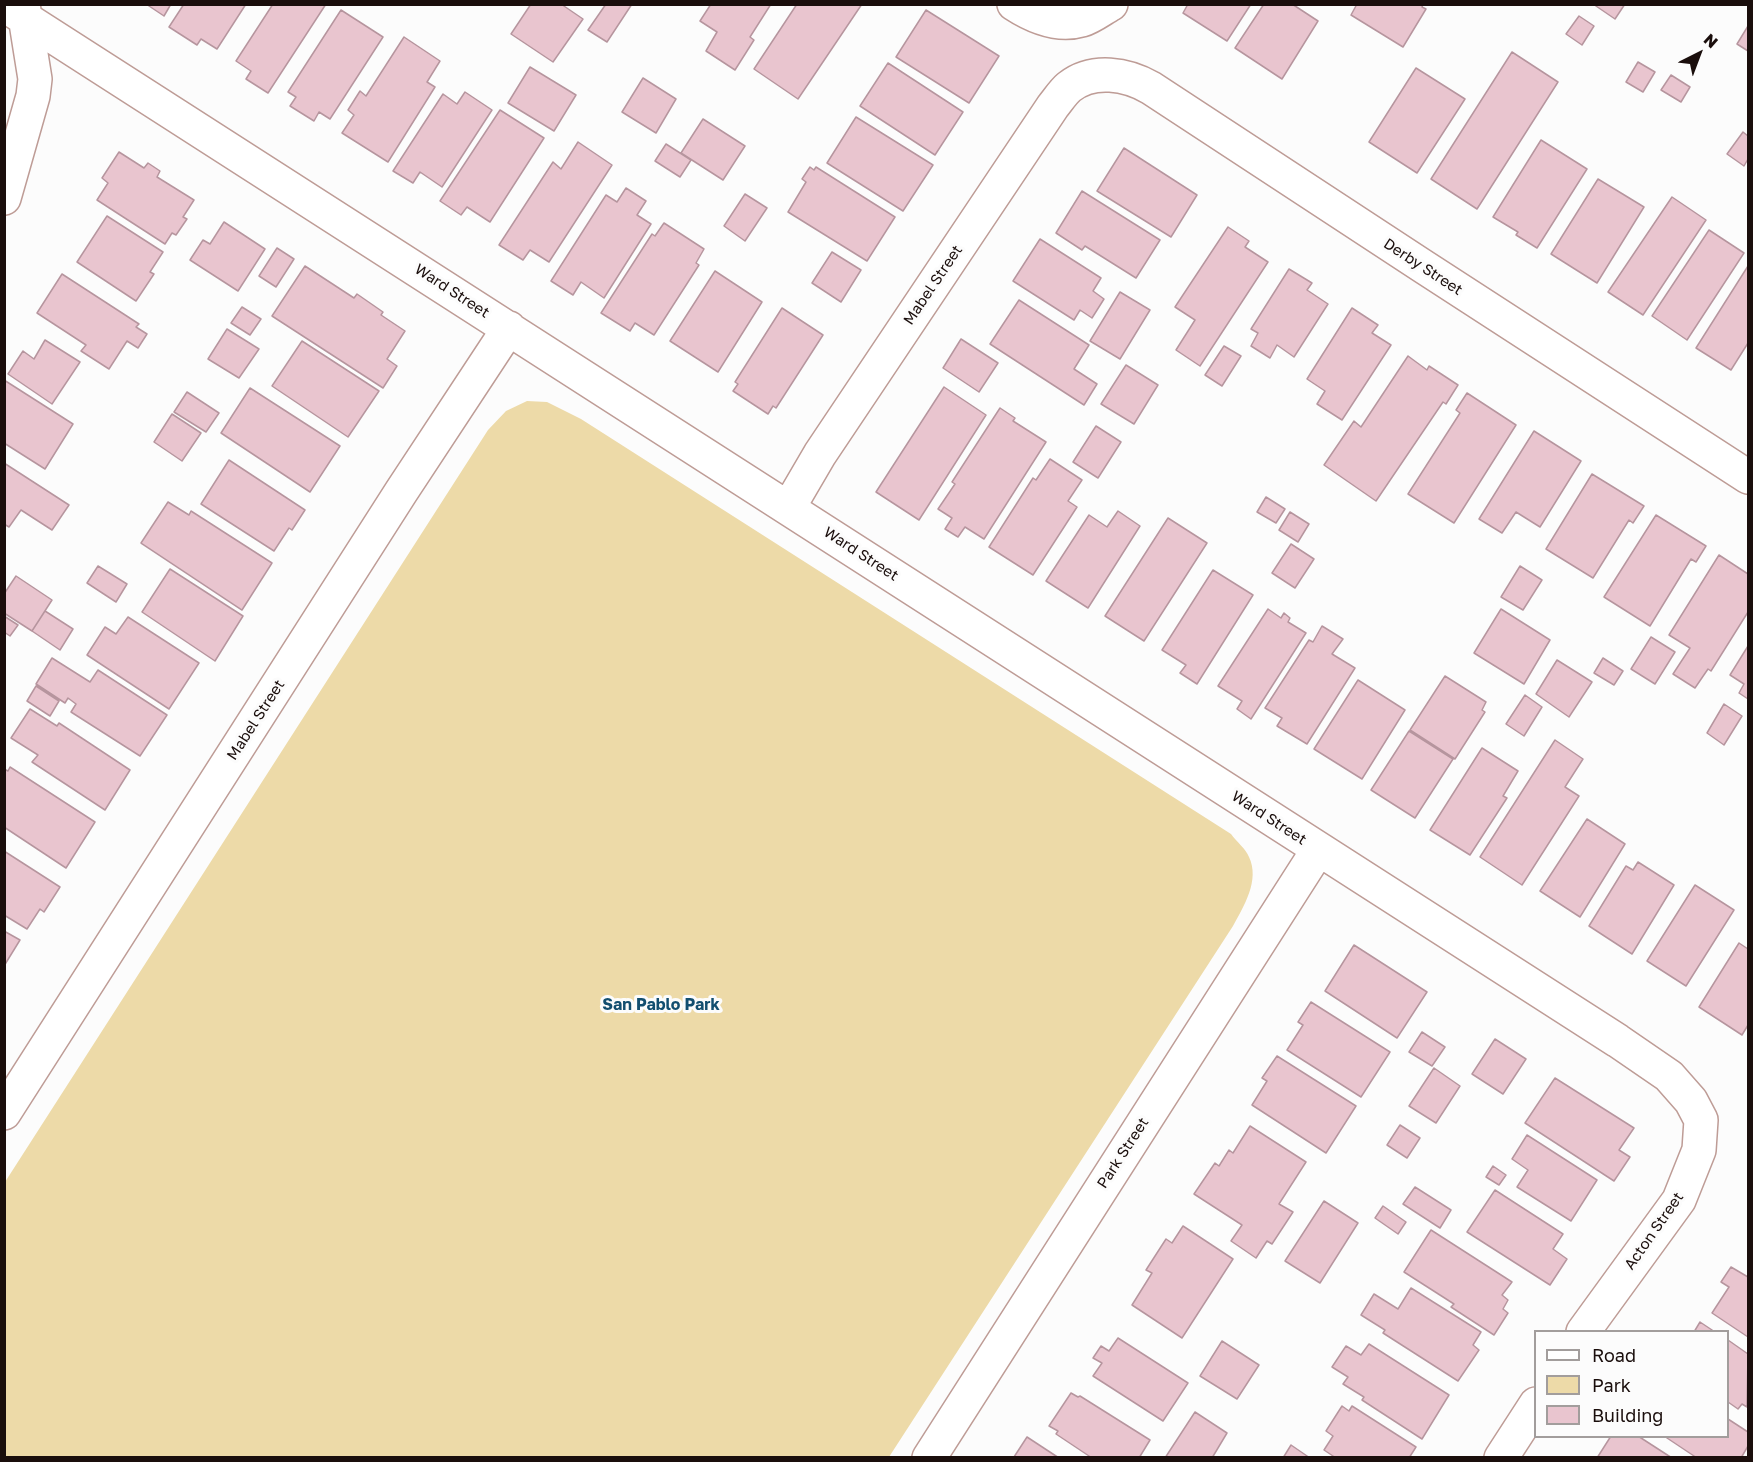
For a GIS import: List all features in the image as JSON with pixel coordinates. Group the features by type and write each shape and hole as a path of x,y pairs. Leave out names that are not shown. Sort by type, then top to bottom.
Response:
{"street":[{"path":"1014,4 1029,14 1056,22 1082,20 1111,4"},
{"path":"4,198 33,96 35,79 17,9"},
{"name":"Ward Street","path":"17,9 508,328 1618,1041 1669,1076 1691,1101 1701,1120"},
{"name":"Derby Street","path":"1092,76 1112,75 1136,80 1151,88 1421,266 1749,477"},
{"name":"Mabel Street","path":"789,507 820,454 1053,106 1070,87 1092,76"},
{"name":"Mabel Street","path":"4,1113 508,328"},
{"name":"Park Street","path":"929,1458 1318,850"},
{"name":"Acton Street","path":"1584,1330 1679,1200 1699,1150 1701,1120"},
{"path":"1501,1458 1534,1407"}],"green space":[{"name":"San Pablo Park","path":"527,401 547,402 581,419 1231,834 1246,851 1252,866 1252,884 1242,910 889,1457 5,1457 5,1182 488,430 506,411"}],"building":[{"path":"146,4 171,4 164,16"},
{"path":"184,4 246,4 217,49 201,39 197,45 169,27"},
{"path":"273,4 326,4 268,93 246,79 251,71 236,61"},
{"path":"531,4 561,4 583,19 553,62 511,34"},
{"path":"606,4 632,4 607,42 588,30"},
{"path":"711,4 771,4 750,37 754,40 735,70 706,51 717,32 700,21"},
{"path":"797,4 862,4 798,99 754,69"},
{"path":"1188,4 1251,4 1227,41 1183,13"},
{"path":"1264,4 1292,4 1318,21 1282,79 1235,48"},
{"path":"1357,4 1423,4 1422,7 1426,9 1403,47 1351,15"},
{"path":"1593,4 1625,4 1615,19"},
{"path":"341,10 383,37 330,119 319,112 314,121 290,106 296,97 288,92"},
{"path":"926,10 999,56 969,103 896,57"},
{"path":"1579,16 1594,26 1582,45 1566,34"},
{"path":"1748,26 1748,51 1737,44"},
{"path":"404,37 440,61 427,82 435,87 388,162 342,133 354,115 348,110 360,91 366,96"},
{"path":"1512,52 1558,82 1477,209 1431,179"},
{"path":"1638,62 1655,72 1643,92 1626,82"},
{"path":"888,63 963,112 935,155 860,106"},
{"path":"530,67 576,95 554,131 508,103"},
{"path":"1416,68 1465,99 1417,173 1369,142"},
{"path":"1671,75 1690,87 1681,102 1661,90"},
{"path":"643,78 676,99 656,133 622,112"},
{"path":"465,92 492,110 442,187 420,172 413,183 393,171 443,94 457,104"},
{"path":"500,110 544,138 490,222 467,207 461,215 440,201"},
{"path":"856,117 933,165 903,211 827,163"},
{"path":"703,119 745,146 723,180 681,153"},
{"path":"1743,132 1748,136 1748,159 1744,166 1727,154"},
{"path":"1541,140 1587,169 1537,248 1516,235 1518,232 1493,217"},
{"path":"578,142 612,165 549,262 530,250 523,260 499,245 553,162 561,169"},
{"path":"666,144 691,160 680,177 655,161"},
{"path":"1124,148 1197,195 1171,237 1097,191"},
{"path":"119,152 144,168 148,163 160,171 157,177 194,200 183,217 187,219 176,235 172,233 165,244 97,200 108,183 102,178"},
{"path":"810,167 814,170 816,167 895,217 867,261 788,212 806,182 802,179"},
{"path":"1598,179 1644,207 1597,283 1551,254"},
{"path":"626,188 646,201 637,215 651,224 604,298 581,282 573,295 551,281 606,195 617,202"},
{"path":"1082,191 1160,240 1136,278 1085,246 1082,250 1056,233"},
{"path":"745,194 767,208 745,241 724,226"},
{"path":"1672,197 1706,220 1643,315 1608,292"},
{"path":"107,216 163,252 150,272 154,274 136,301 77,262"},
{"path":"224,222 265,249 238,291 190,260 203,240 210,244"},
{"path":"664,223 704,249 696,263 699,265 654,335 635,323 630,331 601,313 652,234 655,236"},
{"path":"1228,227 1249,241 1245,247 1268,262 1200,366 1176,350 1195,320 1175,307"},
{"path":"1709,230 1744,253 1687,340 1652,316"},
{"path":"1040,239 1101,278 1093,291 1104,299 1092,318 1080,310 1074,320 1013,281"},
{"path":"277,248 294,259 276,287 259,276"},
{"path":"832,252 861,270 841,302 812,283"},
{"path":"305,266 354,298 357,294 383,312 381,315 405,331 387,359 397,366 383,388 272,316"},
{"path":"1748,266 1748,343 1731,370 1696,348"},
{"path":"1289,269 1312,283 1307,290 1328,304 1294,357 1277,345 1270,358 1251,346 1258,333 1251,329"},
{"path":"715,271 762,302 718,372 670,341"},
{"path":"62,274 139,324 136,327 147,334 138,348 127,341 109,369 81,351 86,345 37,313"},
{"path":"1120,292 1150,310 1120,359 1090,341"},
{"path":"1019,300 1089,345 1074,369 1097,384 1084,405 990,344"},
{"path":"242,307 261,319 250,335 231,323"},
{"path":"782,308 823,335 776,408 773,406 768,414 733,391 738,384 735,382"},
{"path":"1352,308 1378,325 1372,333 1391,345 1342,420 1317,404 1325,391 1307,379"},
{"path":"227,329 259,349 239,378 208,359"},
{"path":"961,339 998,363 979,392 943,368"},
{"path":"45,340 80,362 52,404 8,374 23,351 34,359"},
{"path":"302,341 379,391 348,437 272,386"},
{"path":"1224,346 1241,356 1222,386 1205,375"},
{"path":"1408,356 1427,370 1429,366 1458,385 1446,404 1443,402 1376,501 1324,465 1354,421 1361,427"},
{"path":"1126,365 1158,385 1134,424 1101,404"},
{"path":"4,380 73,424 45,469 4,443"},
{"path":"944,387 986,415 919,520 876,492"},
{"path":"250,388 340,446 310,492 221,433"},
{"path":"187,392 219,413 206,432 174,412"},
{"path":"1467,393 1516,425 1454,523 1408,494 1460,413 1456,410"},
{"path":"1000,408 1015,418 1013,421 1046,442 984,539 965,527 958,537 945,529 952,518 938,509 955,484 952,482"},
{"path":"172,414 201,433 182,461 154,442"},
{"path":"1096,426 1121,442 1098,478 1073,462"},
{"path":"1534,431 1581,461 1540,527 1516,512 1502,533 1479,519"},
{"path":"1050,459 1082,480 1068,501 1077,507 1033,575 989,547 1033,478 1036,480"},
{"path":"229,460 305,510 292,530 289,528 274,551 201,504"},
{"path":"4,463 69,505 52,530 21,510 9,527 4,524"},
{"path":"1592,474 1644,506 1633,523 1629,520 1593,578 1546,549"},
{"path":"1266,497 1285,509 1276,523 1257,512"},
{"path":"168,502 189,515 191,511 272,563 242,610 141,543"},
{"path":"1118,511 1140,526 1088,608 1046,581 1089,515 1107,527"},
{"path":"1290,512 1309,524 1298,542 1279,530"},
{"path":"1656,515 1706,546 1696,562 1691,559 1650,626 1604,597"},
{"path":"1168,518 1207,543 1144,641 1105,616"},
{"path":"1291,544 1314,559 1295,588 1272,573"},
{"path":"1719,555 1748,574 1748,612 1711,671 1708,669 1695,688 1673,674 1690,648 1669,635"},
{"path":"98,566 127,584 116,602 87,583"},
{"path":"1520,566 1542,580 1523,610 1501,597"},
{"path":"170,569 243,616 215,661 142,612"},
{"path":"1213,570 1253,595 1197,684 1180,673 1186,665 1162,650"},
{"path":"16,576 52,600 32,631 4,613 4,594"},
{"path":"1268,609 1281,618 1284,613 1290,618 1288,622 1306,633 1251,719 1237,709 1242,701 1218,686"},
{"path":"1501,609 1550,640 1524,684 1474,653"},
{"path":"45,611 73,629 60,650 32,631"},
{"path":"4,616 18,625 10,636 4,632"},
{"path":"128,617 199,663 169,709 87,655 105,627 116,634"},
{"path":"1322,626 1343,639 1332,654 1355,668 1307,744 1277,726 1282,718 1265,708 1309,640 1313,642"},
{"path":"1651,637 1675,652 1655,684 1631,669"},
{"path":"1748,646 1748,699 1739,693 1744,684 1730,675"},
{"path":"52,658 90,682 98,670 167,715 140,756 71,712 76,704 68,698 65,703 36,684"},
{"path":"1603,658 1623,671 1614,685 1594,673"},
{"path":"1557,660 1592,682 1569,717 1536,694"},
{"path":"1445,676 1486,702 1482,710 1485,712 1455,759 1410,730"},
{"path":"1358,680 1405,710 1362,779 1314,749"},
{"path":"36,686 59,701 50,716 27,701"},
{"path":"1525,695 1542,707 1524,736 1506,724"},
{"path":"1724,704 1742,716 1724,745 1707,733"},
{"path":"30,709 57,726 59,723 130,770 105,810 32,762 38,755 11,738"},
{"path":"1409,731 1453,759 1415,818 1371,790"},
{"path":"1555,740 1583,759 1565,787 1579,796 1522,885 1480,857"},
{"path":"1482,748 1518,771 1503,796 1507,798 1470,855 1430,830"},
{"path":"10,767 95,822 66,868 4,827 4,769 8,771"},
{"path":"1587,819 1625,844 1580,917 1540,891"},
{"path":"4,851 60,887 44,912 40,909 27,929 4,915"},
{"path":"1638,862 1674,885 1632,954 1589,926 1626,866 1633,870"},
{"path":"1695,885 1734,910 1686,986 1647,961"},
{"path":"4,931 20,940 4,966"},
{"path":"1739,943 1748,949 1748,1025 1742,1035 1699,1007"},
{"path":"1354,945 1427,992 1397,1038 1325,991"},
{"path":"1311,1002 1390,1052 1361,1097 1287,1050 1303,1025 1298,1022"},
{"path":"1422,1032 1445,1047 1432,1066 1409,1052"},
{"path":"1495,1039 1526,1059 1503,1094 1472,1074"},
{"path":"1277,1056 1356,1106 1326,1153 1252,1105 1267,1081 1262,1078"},
{"path":"1434,1068 1460,1086 1436,1123 1409,1106"},
{"path":"1555,1078 1634,1128 1619,1150 1630,1157 1614,1181 1525,1123"},
{"path":"1400,1125 1420,1138 1407,1158 1387,1145"},
{"path":"1250,1126 1306,1162 1279,1204 1293,1212 1272,1244 1267,1241 1256,1258 1231,1241 1242,1225 1194,1194 1215,1163 1219,1166 1229,1150 1233,1153"},
{"path":"1527,1135 1597,1180 1571,1221 1517,1187 1528,1170 1512,1159"},
{"path":"1493,1166 1506,1175 1499,1185 1486,1177"},
{"path":"1415,1187 1451,1210 1440,1228 1403,1204"},
{"path":"1495,1190 1563,1234 1553,1249 1567,1259 1550,1285 1467,1232"},
{"path":"1324,1201 1358,1223 1320,1283 1285,1261"},
{"path":"1383,1206 1406,1222 1398,1234 1375,1218"},
{"path":"1183,1226 1233,1259 1182,1338 1132,1305 1152,1273 1146,1270 1166,1239 1172,1243"},
{"path":"1431,1230 1512,1282 1502,1295 1508,1300 1503,1309 1508,1313 1494,1335 1451,1307 1454,1304 1404,1272"},
{"path":"1731,1267 1748,1277 1748,1337 1712,1313 1729,1287 1721,1282"},
{"path":"1411,1288 1481,1332 1473,1345 1479,1350 1458,1381 1383,1333 1385,1330 1361,1315 1374,1294 1398,1309"},
{"path":"1700,1322 1712,1330 1695,1330"},
{"path":"1118,1338 1188,1383 1163,1421 1093,1376 1102,1363 1093,1358 1101,1346 1109,1351"},
{"path":"1222,1341 1259,1365 1237,1399 1200,1376"},
{"path":"1729,1341 1748,1354 1747,1407 1742,1404 1738,1409 1729,1403"},
{"path":"1369,1344 1449,1395 1422,1439 1362,1400 1364,1397 1343,1384 1348,1377 1332,1367 1346,1346 1361,1355"},
{"path":"1071,1393 1080,1396 1150,1440 1139,1458 1092,1458 1056,1434 1058,1431 1049,1426"},
{"path":"1342,1406 1349,1411 1352,1406 1416,1447 1409,1458 1336,1458 1324,1450 1333,1436 1326,1431"},
{"path":"1195,1412 1227,1433 1212,1458 1165,1458"},
{"path":"1729,1420 1748,1432 1748,1446 1741,1458 1697,1458 1667,1438 1729,1438"},
{"path":"1027,1437 1059,1458 1014,1457"},
{"path":"1610,1438 1641,1438 1672,1458 1597,1458"},
{"path":"1291,1445 1310,1458 1283,1458"}],"district":[{"name":"San Pablo Park","path":"661,1005"}]}
